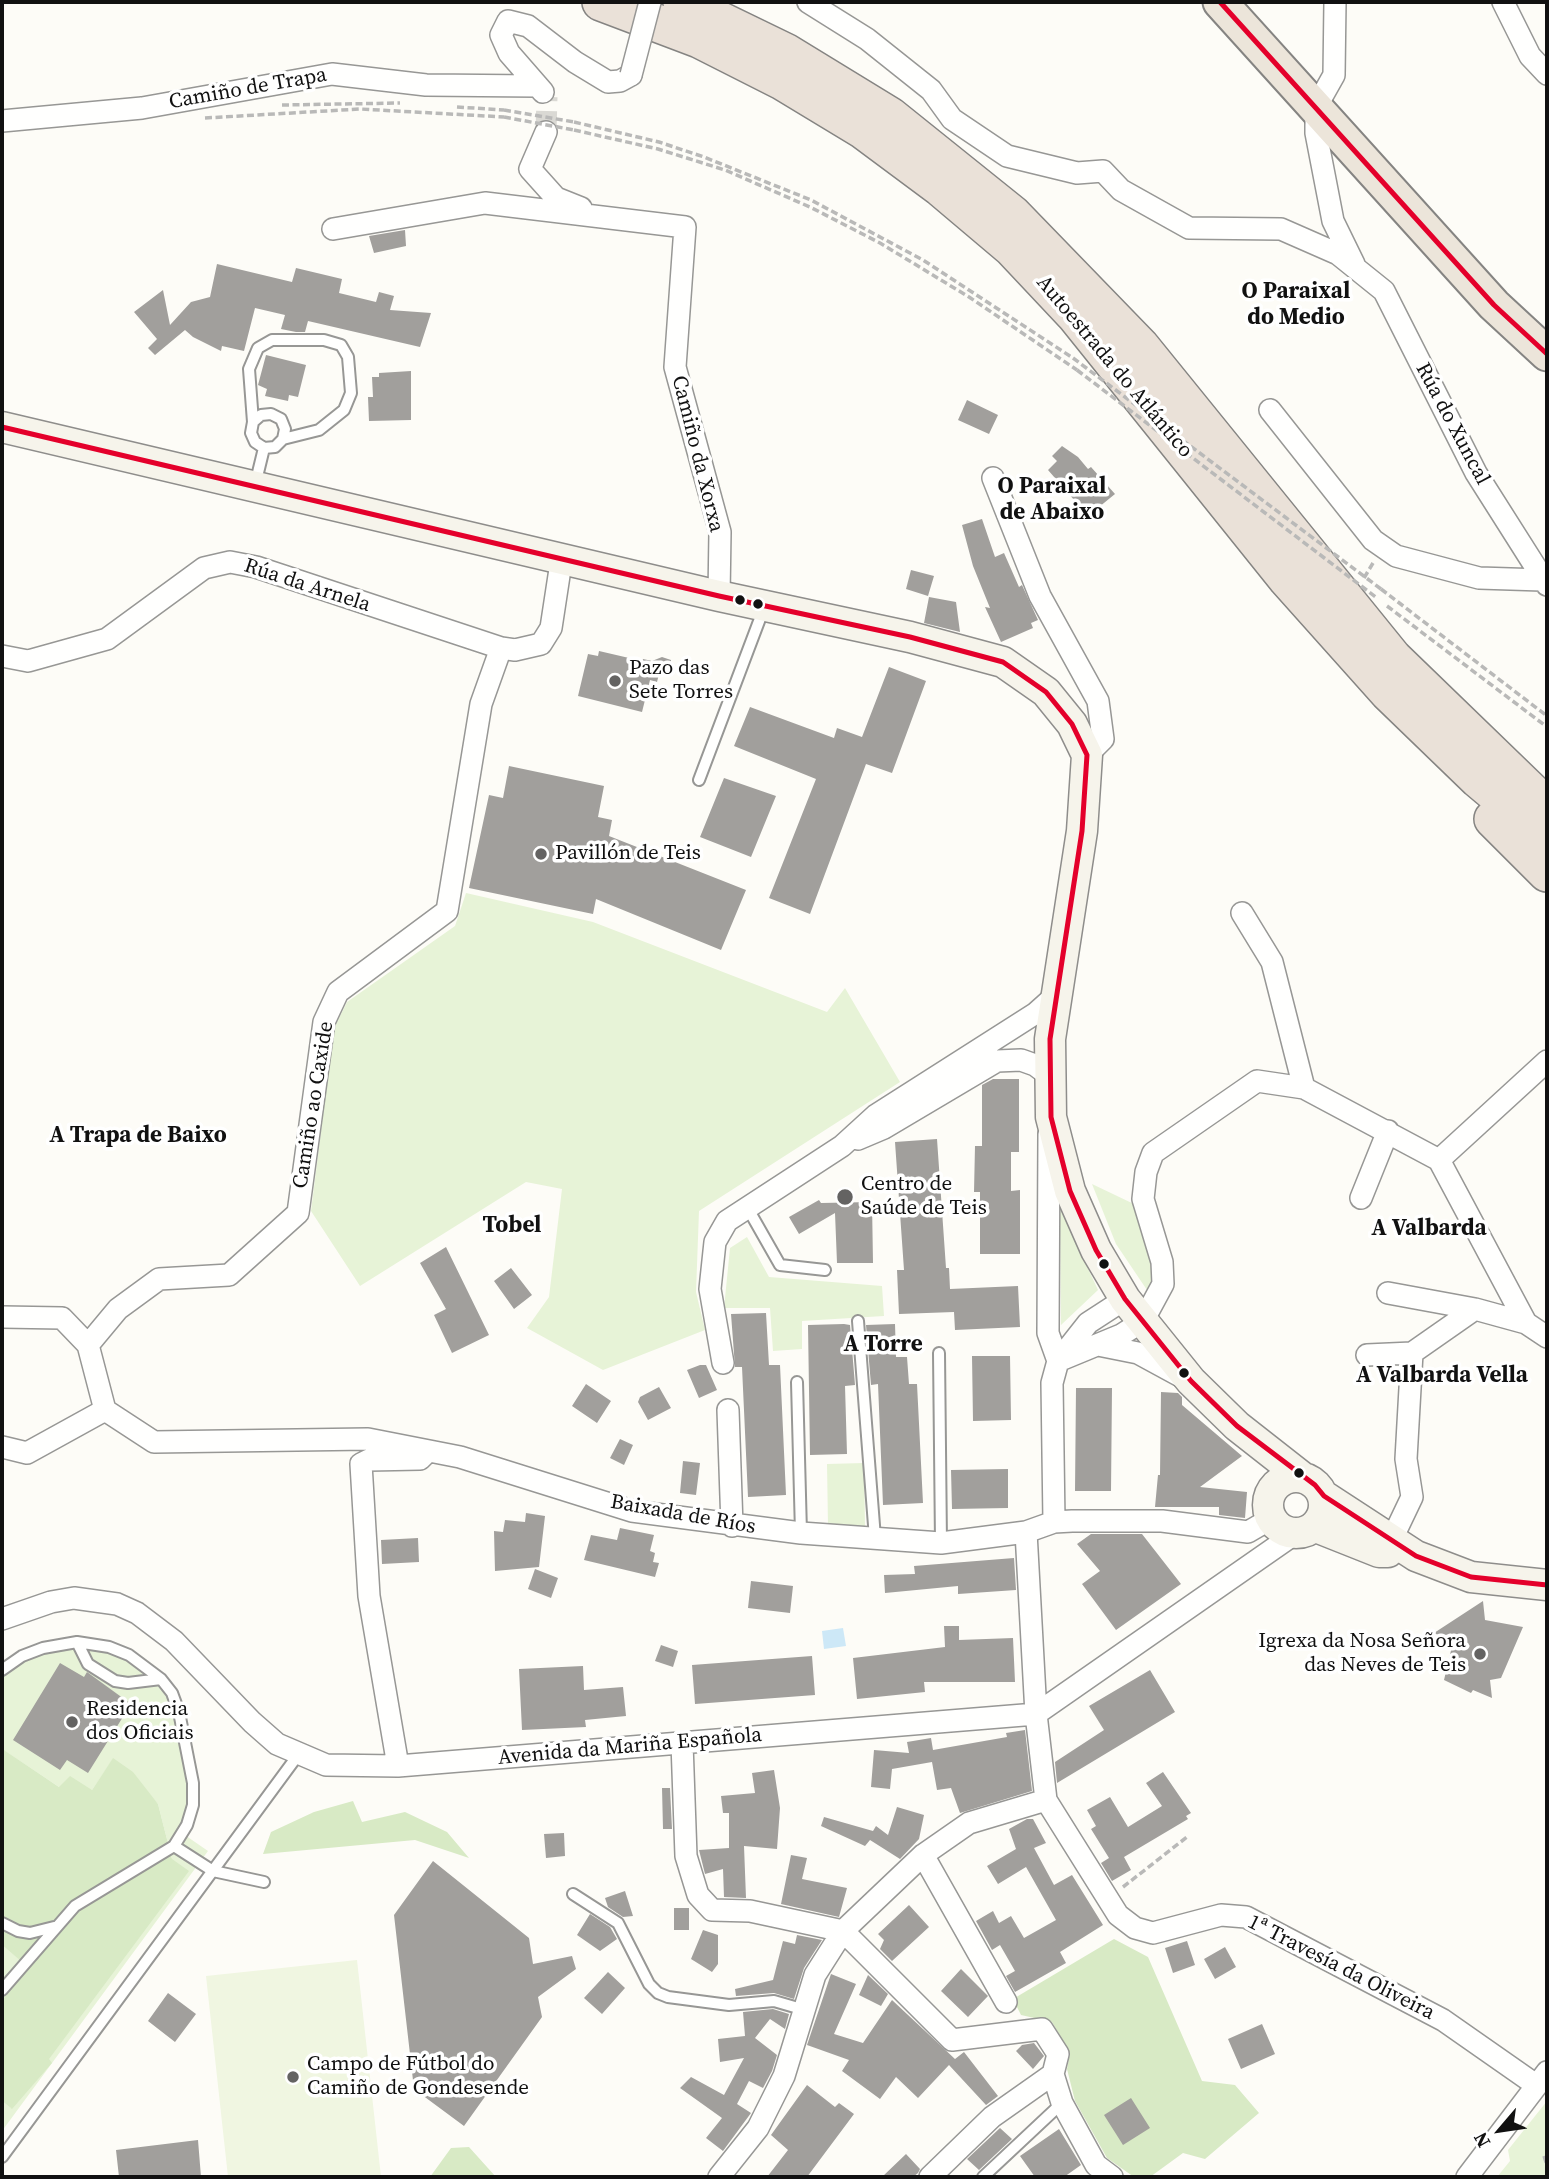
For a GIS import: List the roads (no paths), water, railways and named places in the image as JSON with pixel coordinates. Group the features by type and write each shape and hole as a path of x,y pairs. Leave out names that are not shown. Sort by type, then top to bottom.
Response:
{"highway":[{"name":"Autoestrada do Atlántico","path":"601,2 699,39 817,102 863,130 942,188 1012,248 1075,316 1287,579 1388,692 1478,779 1547,837"},
{"name":"Autoestrada do Atlántico","path":"682,2 787,53 890,116 1013,214 1141,346 1393,657 1547,806"},
{"path":"1220,2 1494,305 1547,354"},
{"path":"1313,561 1494,732 1547,775"},
{"path":"1388,692 1440,763 1547,873"}],"main road":[{"path":"2,427 562,556 719,596 1003,662 1046,692 1072,724 1087,755 1082,831 1055,996 1051,1116 1070,1191 1096,1250 1134,1310 1191,1381 1237,1426 1313,1487 1399,1547 1471,1577 1547,1585"},
{"path":"1237,1426 1242,1442 1283,1524 1379,1552 1399,1547"},
{"path":"1283,1524 1281,1480 1313,1487"},
{"path":"1283,1524 1324,1515 1313,1487"}],"street":[{"name":"Camiño de Trapa","path":"2,121 142,108 332,74 426,85 542,92 509,53 501,35 508,22 528,26 575,62 608,82 620,81 631,75 650,2"},
{"name":"Rúa do Xuncal","path":"808,2 867,39 930,90 952,119 1007,156 1077,173 1103,171 1121,190 1189,228 1282,229 1338,254 1384,291 1476,473 1545,582"},
{"path":"1316,107 1334,75 1335,2"},
{"path":"1503,2 1530,56 1547,74"},
{"name":"Rúa do Xuncal","path":"1316,107 1315,133 1327,200 1346,251 1360,272"},
{"name":"Camiño da Xorxa","path":"546,132 530,169 556,198 604,217"},
{"name":"Camiño da Xorxa","path":"333,229 485,203 685,227 675,367 720,532 719,596"},
{"name":"Rúa do Xuncal","path":"1269,410 1373,540 1396,556 1479,578 1545,582"},
{"path":"993,478 1040,596 1098,701 1103,739 1087,755"},
{"name":"Rúa da Arnela","path":"2,656 28,661 107,639 204,568 230,562 256,567 501,648 515,650 541,644 551,628 562,556"},
{"name":"Camiño ao Caxide","path":"88,1345 118,1308 159,1279 229,1275 298,1213 324,1022 338,992 447,911 481,704 501,648"},
{"path":"1242,913 1272,962 1304,1088"},
{"path":"842,1146 876,1115 1036,1013 1055,996"},
{"path":"723,1363 710,1289 715,1242 727,1221 842,1146 884,1128 997,1060 1021,1060 1035,1065 1051,1077"},
{"path":"1439,1160 1547,1060"},
{"path":"1058,1361 1121,1335 1134,1310 1163,1284 1162,1262 1143,1199 1146,1172 1153,1153 1256,1081 1304,1088 1388,1130 1439,1160 1526,1323"},
{"path":"1051,1116 1048,1143 1048,1333 1058,1361"},
{"path":"1361,1198 1388,1130"},
{"path":"1388,1293 1475,1309 1526,1323 1547,1337"},
{"path":"1367,1355 1412,1353 1475,1309"},
{"path":"1054,1522 1052,1383 1058,1361 1088,1323 1134,1310"},
{"path":"2,1317 62,1318 88,1345 106,1410 27,1452 2,1447"},
{"path":"1098,1345 1138,1353 1191,1381"},
{"path":"1399,1547 1412,1497 1406,1459 1412,1353"},
{"name":"Baixada de Ríos","path":"106,1410 154,1442 368,1439 460,1457 632,1511 802,1533 942,1543 1026,1532 1054,1522 1162,1521 1248,1532 1283,1524"},
{"path":"728,1410 732,1526"},
{"path":"398,1766 369,1596 361,1464 369,1460 420,1459 429,1451"},
{"name":"Avenida da Mariña Española","path":"2,1619 51,1602 74,1598 117,1604 137,1613 174,1641 251,1722 277,1744 326,1765 398,1766 1036,1714 1245,1572 1283,1524"},
{"name":"1ª Travesía da Oliveira","path":"1026,1532 1036,1714 1046,1800 1118,1915 1135,1928 1153,1933 1221,1914 1246,1917 1443,2020 1542,2078"},
{"path":"682,1742 686,1856 698,1895 712,1910 750,1911 844,1931 952,2040 1042,2029 1058,2054 1053,2074 1062,2103 1096,2165 1112,2177"},
{"path":"719,2177 758,2128 784,2076 815,1975 844,1931 923,1855 969,1823 1046,1800"},
{"path":"923,1855 1006,2002"},
{"path":"930,2177 992,2117 1053,2074"},
{"path":"1468,2177 1542,2078"}],"lane":[{"path":"272,340 324,340 341,345 348,357 351,393 344,410 319,430 283,439 275,447 264,448 255,442 251,433 253,422 248,369 258,348 272,340"},
{"path":"253,422 261,415 271,414 281,419 285,429 283,439"},
{"path":"255,485 264,448"},
{"path":"699,780 765,606"},
{"path":"747,1207 780,1265 825,1270"},
{"path":"858,1321 875,1538"},
{"path":"939,1353 942,1543"},
{"path":"797,1382 802,1533"},
{"path":"77,1642 88,1664 115,1681 128,1683 161,1679"},
{"path":"2,1670 22,1656 43,1648 77,1642 109,1647 129,1655 161,1679 172,1693 193,1783 193,1805 187,1825 174,1846 75,1906 2,1990"},
{"path":"2,2157 298,1755"},
{"path":"174,1846 213,1871 264,1882"},
{"path":"573,1894 618,1923 649,1984 658,1993 729,2005 774,2001 804,2010"},
{"path":"2,1923 18,1931 30,1933 54,1927"},
{"path":"983,2177 1062,2103"}],"water":[{"path":"843,1628 846,1646 824,1649 822,1631"}],"tunnel":[{"path":"546,132 547,97"}],"place":[{"name":"Pazo das Sete Torres","path":"615,681"},
{"name":"Pavillón de Teis","path":"541,854"},
{"name":"Centro de Saúde de Teis","path":"845,1197"},
{"name":"Igrexa da Nosa Señora das Neves de Teis","path":"1480,1654"},
{"name":"Residencia dos Oficiais","path":"72,1722"},
{"name":"Campo de Fútbol do Camiño de Gondesende","path":"293,2077"}],"district":[{"name":"O Paraixal do Medio","path":"1296,305"},
{"name":"O Paraixal de Abaixo","path":"1052,500"},
{"name":"A Trapa de Baixo","path":"138,1136"},
{"name":"Tobel","path":"512,1226"},
{"name":"A Valbarda","path":"1429,1229"},
{"name":"A Torre","path":"883,1345"},
{"name":"A Valbarda Vella","path":"1442,1376"}]}
